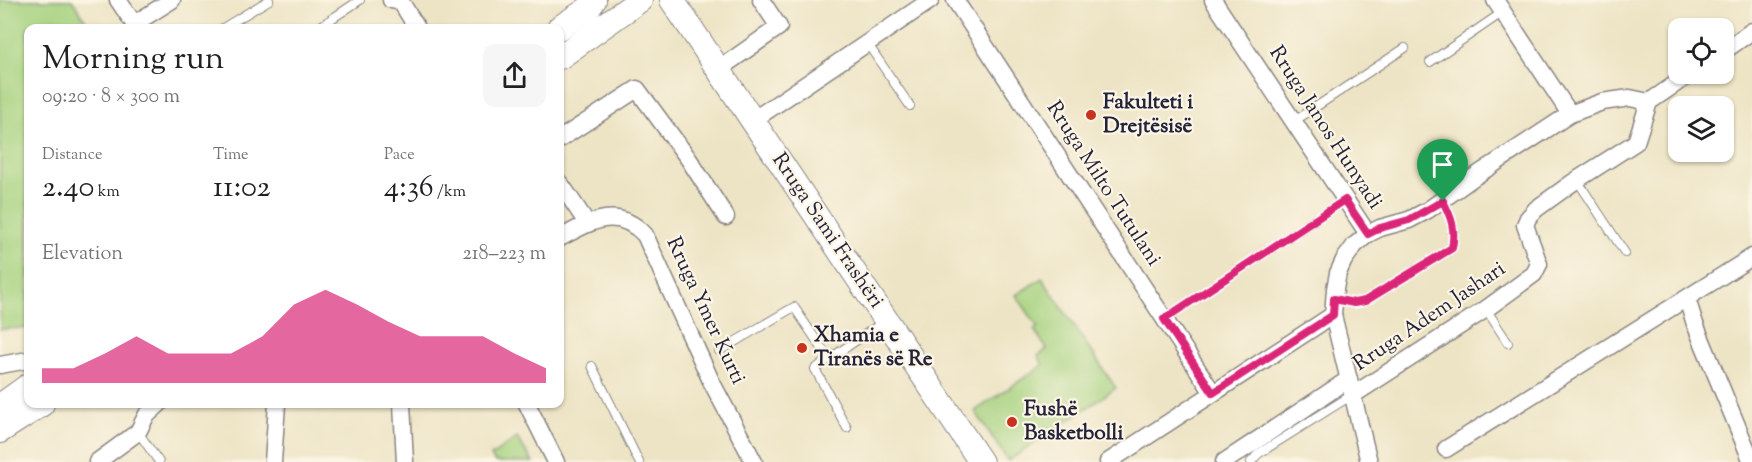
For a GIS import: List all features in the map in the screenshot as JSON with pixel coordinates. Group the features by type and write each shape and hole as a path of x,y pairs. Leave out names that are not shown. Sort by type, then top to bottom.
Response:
{"main road":[{"path":"564,25 588,9 594,0"},
{"path":"564,54 640,0"},
{"name":"Rruga Sami Frashëri","path":"672,0 981,462"},
{"path":"0,406 24,389"},
{"path":"0,431 36,408"}],"street":[{"path":"118,0 135,24"},
{"path":"139,24 172,0"},
{"path":"719,69 779,27 761,0"},
{"path":"753,120 931,0"},
{"name":"Rruga Milto Tutulani","path":"955,0 1213,393"},
{"name":"Rruga Janos Hunyadi","path":"1213,0 1368,234 1355,245 1344,260 1338,273 1333,307"},
{"path":"398,1 414,24"},
{"path":"1499,6 1570,114"},
{"path":"1734,44 1752,31"},
{"path":"1368,234 1380,228 1409,220 1443,201 1474,177 1570,114 1602,102 1630,98 1649,102 1675,84"},
{"path":"564,136 638,89 688,158 726,217"},
{"name":"Rruga Adem Jashari","path":"1224,462 1486,309 1534,273 1539,264 1525,225 1528,218 1536,209 1577,180 1636,142 1649,102"},
{"path":"564,189 587,224"},
{"name":"Rruga Ymer Kurti","path":"564,236 587,224 609,217 636,225 645,235 712,383 754,462"},
{"path":"1446,450 1752,257"},
{"path":"1687,299 1695,324 1752,462"},
{"path":"1108,462 1213,393 1333,307 1369,462"},
{"path":"0,365 24,361"},
{"path":"97,462 138,432 146,416 155,408"},
{"path":"273,462 277,408"},
{"path":"402,408 405,462"},
{"path":"529,408 556,462"}],"lane":[{"path":"230,24 269,0"},
{"path":"324,24 360,0"},
{"path":"1430,62 1499,6"},
{"path":"867,43 910,106"},
{"path":"1293,122 1405,48"},
{"path":"1577,180 1625,253"},
{"path":"1164,319 1345,200"},
{"path":"1333,307 1365,301 1452,248 1453,222 1443,201"},
{"path":"719,351 794,307 829,359"},
{"path":"1486,309 1508,343"},
{"path":"847,428 815,369 886,320"},
{"path":"592,366 639,462"},
{"path":"1251,462 1258,454 1351,387"},
{"path":"138,432 159,462"}],"green space":[{"path":"0,0 72,0 88,24 24,24 24,328 0,329"},
{"path":"1042,278 1116,388 1008,461 975,411 1043,365 1038,356 1047,349 1034,330 1038,327 1016,295"},
{"path":"517,438 533,462 495,462 491,456"}],"place":[{"name":"Fakulteti i Drejtësisë","path":"1091,115"},
{"name":"Xhamia e Tiranës së Re","path":"802,348"},
{"name":"Fushë Basketbolli","path":"1012,422"}],"route":[{"path":"1345,200 1368,234 1380,228 1409,220 1443,201 1453,222 1452,248 1365,301 1354,303 1334,299 1333,315 1213,393 1164,319 1345,200"}]}
